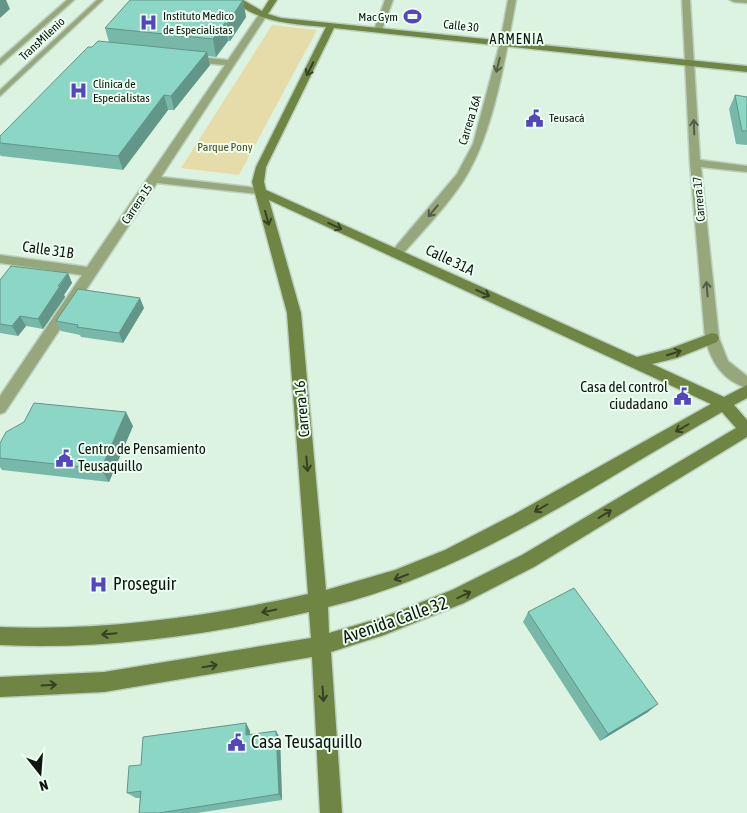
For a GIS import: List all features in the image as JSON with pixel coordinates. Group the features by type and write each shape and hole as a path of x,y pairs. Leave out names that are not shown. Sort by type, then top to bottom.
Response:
{"street":[{"name":"Calle 30","path":"237,0 263,15 281,20 747,69"},
{"name":"Carrera 15","path":"0,408 273,0"},
{"path":"378,30 389,0"},
{"name":"Carrera 16A","path":"396,254 462,175 478,144 504,42 512,0"},
{"name":"Carrera 17","path":"686,0 695,163 712,338 716,357 724,368 735,377 747,382"},
{"path":"734,0 747,1"},
{"name":"Carrera 16","path":"331,25 261,167 258,182 294,313 314,536 319,646 331,813"},
{"path":"182,58 231,63"},
{"path":"695,163 747,169"},
{"name":"Calle 31A","path":"153,179 259,191 724,403"},
{"name":"Calle 31B","path":"0,259 91,272"},
{"path":"635,363 672,354 712,338"},
{"path":"0,636 76,637 175,628 317,601 394,580 502,530 747,391"},
{"path":"724,403 747,429"},
{"name":"Avenida Calle 32","path":"0,687 104,682 208,666 319,646 384,626 458,598 491,582 747,429"}],"lane":[{"name":"TransMilenio","path":"0,63 71,0"},
{"name":"TransMilenio","path":"0,94 100,0"}],"green space":[{"name":"Parque Pony","path":"272,25 317,30 239,175 181,168"}],"building":[{"path":"130,0 243,0 227,24 225,23 213,39 105,28"},
{"path":"98,41 207,52 171,96 164,95 118,156 0,143 0,136 88,47 92,47"},
{"path":"735,95 747,97 747,131 742,131"},
{"path":"11,266 68,273 38,319 20,316 12,326 0,324 0,280"},
{"path":"78,289 140,298 119,333 77,327 78,325 56,321"},
{"name":"Centro de Pensamiento Teusaquillo","path":"34,403 126,412 101,469 0,458 0,443 6,432 24,422"},
{"path":"574,588 658,704 608,734 528,612"},
{"path":"246,723 246,735 276,731 279,794 159,813 139,813 141,791 127,793 129,766 141,765 143,737"}],"place":[{"name":"Mac Gym","path":"412,17"},
{"name":"Instituto Medico de Especialistas","path":"149,23"},
{"name":"Clínica de Especialistas","path":"79,91"},
{"name":"Teusacá","path":"535,118"},
{"name":"Casa del control ciudadano","path":"682,396"},
{"name":"Centro de Pensamiento Teusaquillo","path":"64,458"},
{"name":"Proseguir","path":"99,584"},
{"name":"Casa Teusaquillo","path":"237,742"}],"district":[{"name":"ARMENIA","path":"517,39"}]}
